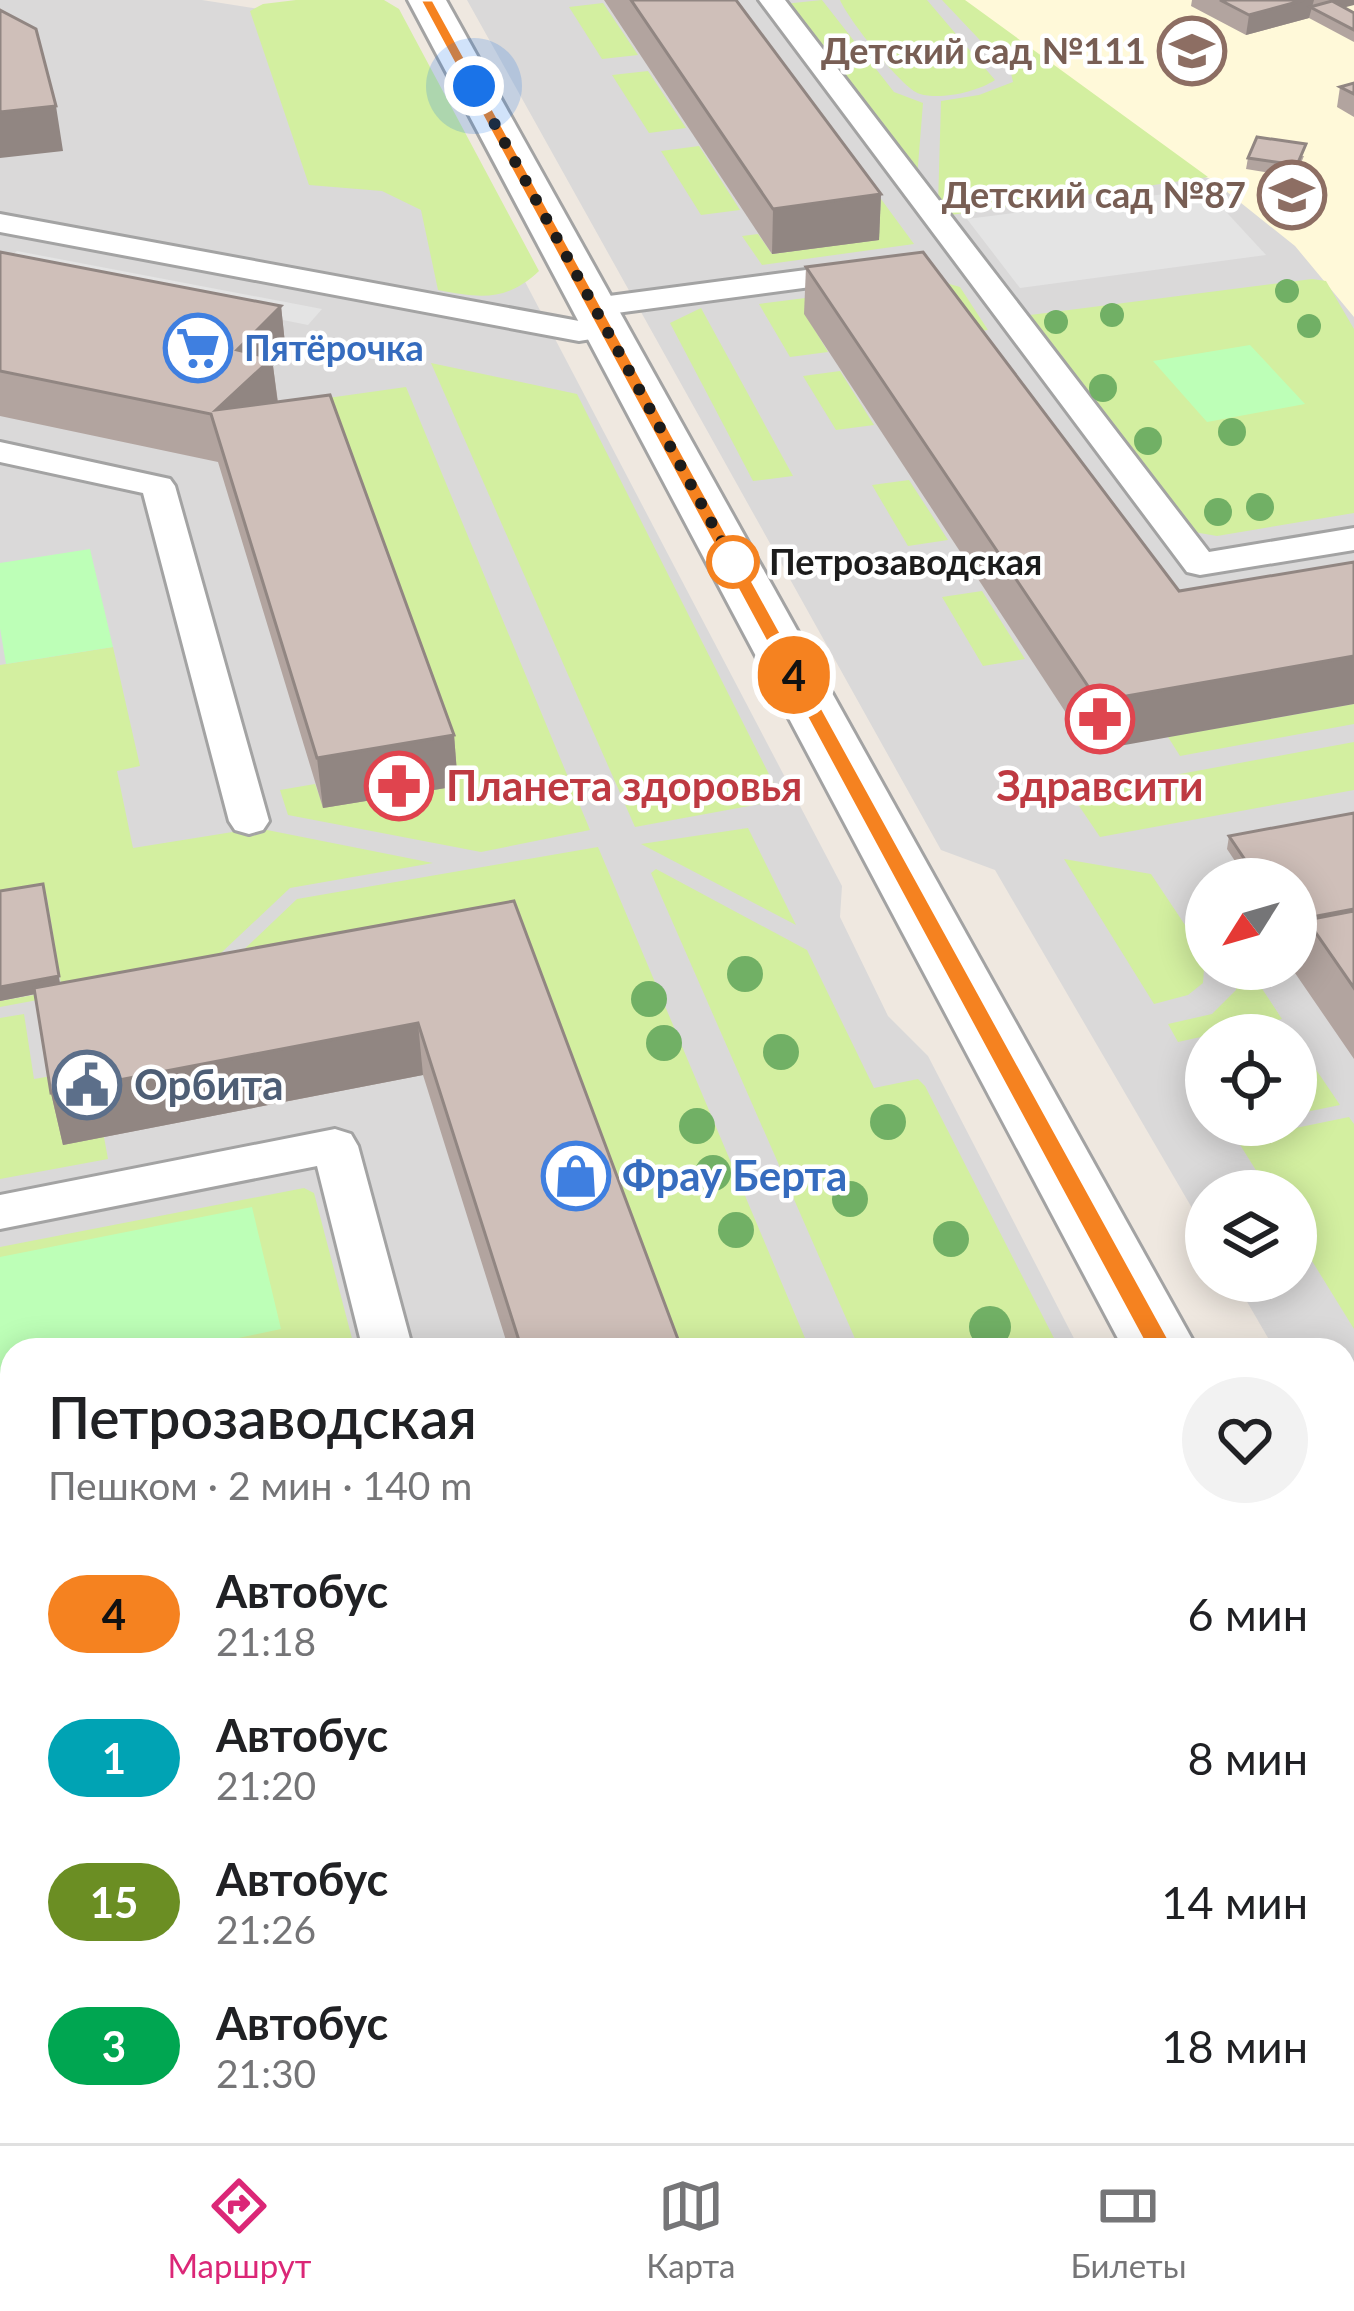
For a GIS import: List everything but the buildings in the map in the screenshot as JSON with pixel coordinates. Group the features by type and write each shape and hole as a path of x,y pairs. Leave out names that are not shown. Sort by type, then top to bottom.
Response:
{"street":[{"path":"427,0 1154,1338"}],"lane":[{"path":"772,0 1200,564 1354,539"},
{"path":"0,223 578,331 600,317 965,258"},
{"path":"0,452 158,486 249,821"},
{"path":"0,1213 334,1146 385,1338"}],"shaded area":[{"path":"0,0 202,0 393,30 842,886 840,917 888,1016 928,1056 1074,1338 0,1338"},
{"path":"467,0 1354,0 1354,1338 1268,1338 1247,1302 1317,1302 1317,1170 1185,1170 1185,1196 995,870 941,850"},
{"name":"Детский сад №111","path":"960,0 1354,0 1354,317 1295,246 1211,179 1196,174"},
{"path":"1205,189 1266,255 1020,288 967,219"},
{"path":"17,251 322,309 308,325 1,264"}],"green space":[{"path":"384,0 399,9 539,271 504,293 467,295 438,290 421,210 382,191 309,185 250,11 263,4"},
{"path":"735,0 914,244 762,265 742,236 758,234 772,254 878,239"},
{"path":"822,0 894,92 923,103 917,178 784,4"},
{"path":"840,0 927,0 995,80 959,94 920,94 889,67"},
{"path":"942,0 965,0 1208,177 944,216 938,206 941,101 979,95 1013,82 1011,73"},
{"path":"603,3 638,55 602,59 569,7"},
{"path":"648,71 686,128 649,133 612,75"},
{"path":"699,146 740,210 701,215 661,151"},
{"path":"939,281 960,287 988,330 953,334 804,312 828,352 790,357 759,304"},
{"path":"1326,281 1354,329 1354,513 1217,536 1188,531 1028,325 1030,315"},
{"path":"701,308 793,476 753,481 670,323"},
{"path":"1250,345 1305,404 1207,422 1153,361"},
{"path":"431,363 577,394 782,800 635,827"},
{"path":"840,371 874,425 836,430 803,376"},
{"path":"406,387 590,830 481,852 288,815 280,790 315,784 324,808 278,405"},
{"path":"909,480 948,540 908,546 872,485"},
{"path":"90,549 113,647 6,664 0,628 0,563"},
{"path":"982,591 1025,659 983,666 942,597"},
{"path":"113,647 140,766 117,771 133,848 257,828 433,863 290,888 204,969 0,1007 0,1001 62,990 47,897 0,905 0,665"},
{"path":"1354,704 1354,724 1180,756 1168,737"},
{"path":"1354,742 1354,790 1100,837 1071,794"},
{"path":"748,828 796,925 641,844"},
{"path":"598,847 805,1338 659,1338 517,953 216,976 297,899"},
{"path":"1064,859 1151,874 1185,925 1185,990 1194,990 1154,1004"},
{"path":"656,869 807,950 874,1088 918,1079 925,1086 1054,1338 855,1338 651,873"},
{"path":"1236,990 1263,990 1279,1014 1212,1014"},
{"path":"24,1014 34,1079 52,1076 104,1137 108,1159 0,1179 0,1018"},
{"path":"1185,1020 1185,1040 1178,1042 1168,1024"},
{"path":"1317,1071 1340,1105 1317,1110"},
{"path":"1349,1117 1354,1124 1354,1329 1317,1269 1317,1170 1256,1170 1241,1146 1317,1146 1317,1124"},
{"path":"304,1188 314,1193 352,1338 0,1338 0,1247"},
{"path":"252,1207 281,1329 239,1338 0,1338 0,1257"}],"bus line":[{"name":"4","path":"427,0 1154,1338"}],"place":[{"name":"Детский сад №111","path":"1192,51"},
{"name":"Детский сад №87","path":"1292,195"},
{"name":"Пятёрочка","path":"198,348"},
{"name":"Петрозаводская","path":"733,562"},
{"name":"Здравсити","path":"1100,719"},
{"name":"Планета здоровья","path":"399,786"},
{"name":"Орбита","path":"87,1085"},
{"name":"Фрау Берта","path":"576,1176"}],"route":[{"path":"474,86 733,562"}]}
